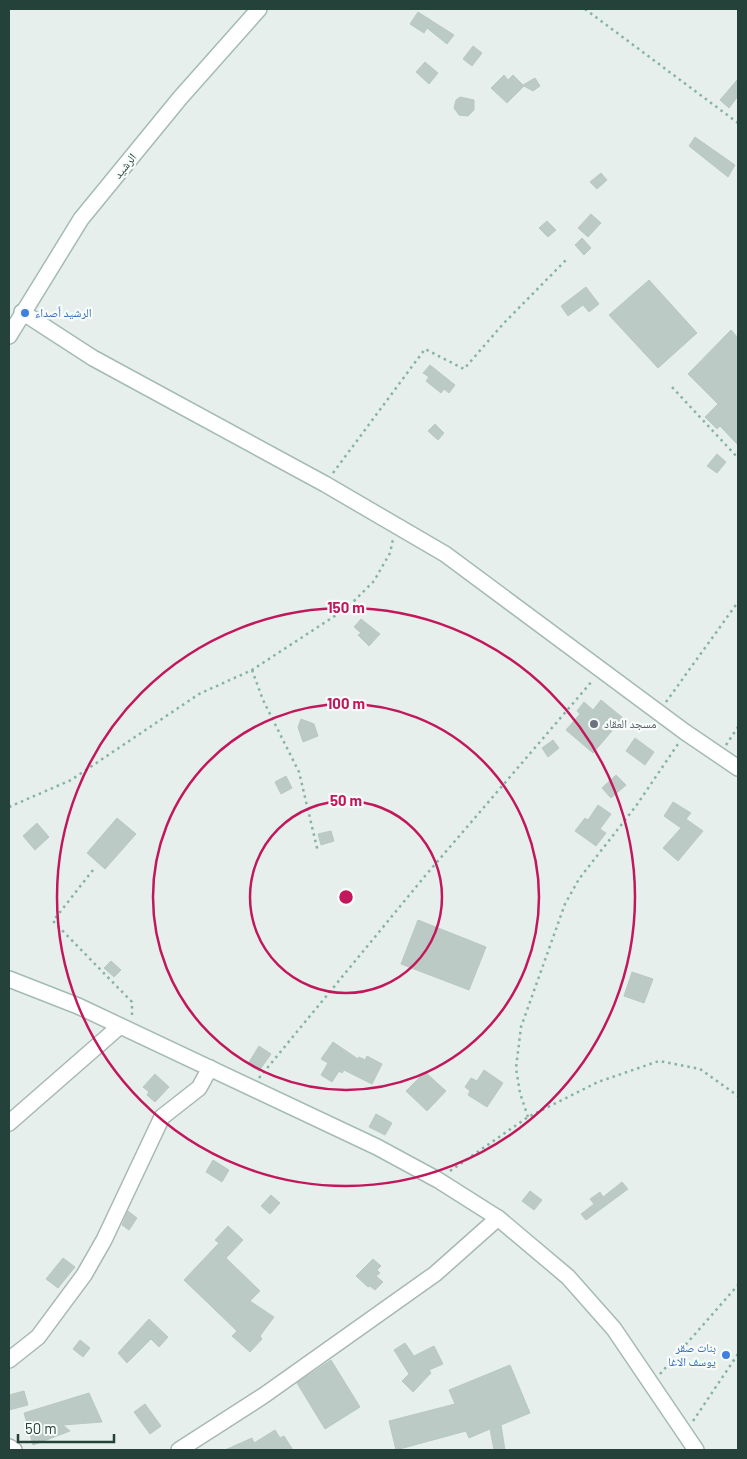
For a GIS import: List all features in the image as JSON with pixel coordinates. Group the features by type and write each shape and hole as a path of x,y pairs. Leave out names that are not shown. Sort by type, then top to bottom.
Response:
{"street":[{"name":"الرشيد","path":"9,336 22,312 81,219 180,98 259,9"},
{"path":"22,312 102,362 324,484 445,554 602,668 685,732 738,768"},
{"path":"9,979 78,1006 252,1087 438,1180 498,1218 568,1277 614,1329 696,1450"},
{"path":"9,1123 126,1029"},
{"path":"9,1360 38,1337 84,1275 104,1240 162,1117 199,1088 210,1068"},
{"path":"179,1450 263,1396 435,1274 498,1218"},
{"path":"9,1447 14,1450"}],"path":[{"path":"585,9 738,123"},
{"path":"324,484 425,349 464,369 503,324 568,258"},
{"path":"672,387 738,458"},
{"path":"9,807 71,780 199,694 252,670 347,608 374,581 390,552 397,526"},
{"path":"659,712 738,602"},
{"path":"252,1087 426,876 602,668"},
{"path":"252,670 263,700 299,772 318,852"},
{"path":"719,755 738,727"},
{"path":"528,1117 520,1093 516,1068 522,1027 565,904 579,879 636,806 685,732"},
{"path":"93,870 54,921 132,1002 126,1029"},
{"path":"438,1180 528,1117 598,1082 659,1061 700,1069 738,1096"},
{"path":"652,1383 738,1284"},
{"path":"685,1433 738,1354"}],"building":[{"path":"418,12 454,35 447,44 427,28 424,33 410,24"},
{"path":"473,46 482,53 472,66 463,59"},
{"path":"425,62 438,73 429,84 416,72"},
{"path":"504,75 508,80 513,75 523,85 535,78 540,86 533,91 524,86 507,103 491,88"},
{"path":"738,79 738,96 729,108 720,100"},
{"path":"460,97 474,100 474,110 468,116 459,115 454,108 456,100"},
{"path":"695,137 735,165 728,177 689,146"},
{"path":"601,173 607,180 597,189 590,182"},
{"path":"591,214 601,223 588,237 578,228"},
{"path":"547,221 556,230 548,237 539,228"},
{"path":"582,238 591,248 584,255 575,245"},
{"path":"649,280 697,333 658,368 609,315"},
{"path":"586,287 599,304 589,312 583,305 568,316 561,306"},
{"path":"731,330 738,338 738,445 720,426 717,429 705,417 718,404 688,374"},
{"path":"430,365 455,385 449,393 444,389 441,393 426,381 429,377 423,373"},
{"path":"435,424 444,433 438,440 428,431"},
{"path":"717,454 726,462 717,473 707,466"},
{"path":"361,619 380,634 369,646 358,635 361,633 354,627"},
{"name":"مسجد العقاد","path":"601,700 623,718 593,753 566,730 580,714 577,711 584,702 593,710"},
{"path":"301,719 314,724 318,736 303,742 298,727"},
{"path":"635,738 654,752 645,765 626,751"},
{"path":"553,740 559,748 548,757 542,748"},
{"path":"616,775 626,785 611,798 602,788"},
{"path":"286,776 292,788 281,794 275,782"},
{"path":"673,802 691,813 686,819 703,831 678,861 663,848 681,828 664,816"},
{"path":"598,805 611,814 600,829 606,833 596,846 575,831 585,818 588,820"},
{"path":"117,818 136,834 105,869 87,853"},
{"path":"37,823 49,837 35,850 23,836"},
{"path":"331,831 334,841 321,845 318,834"},
{"path":"418,920 486,947 469,990 401,964"},
{"path":"111,961 121,970 114,977 104,968"},
{"path":"632,972 653,979 644,1003 624,996"},
{"path":"333,1042 358,1059 359,1057 365,1060 367,1056 382,1064 372,1084 344,1070 342,1073 339,1071 332,1082 321,1075 328,1063 321,1059"},
{"path":"259,1046 271,1054 259,1071 248,1064"},
{"path":"484,1070 503,1083 487,1107 468,1095 470,1091 465,1087 471,1078 477,1081"},
{"path":"425,1072 446,1091 427,1111 406,1091"},
{"path":"155,1074 169,1087 155,1102 147,1095 149,1092 143,1087"},
{"path":"376,1114 392,1123 385,1135 369,1127"},
{"path":"213,1160 229,1170 222,1182 206,1172"},
{"path":"622,1182 628,1189 586,1220 581,1214 594,1204 590,1199 600,1192 603,1197"},
{"path":"530,1191 542,1200 534,1210 522,1201"},
{"path":"271,1195 280,1203 270,1214 261,1206"},
{"path":"128,1211 137,1218 129,1230 122,1225"},
{"path":"228,1226 243,1240 226,1258 260,1291 250,1301 274,1317 260,1336 262,1339 250,1352 232,1336 237,1331 184,1280 219,1243 215,1240"},
{"path":"63,1258 75,1267 58,1288 46,1279"},
{"path":"373,1259 381,1266 377,1270 380,1273 376,1276 383,1282 375,1290 370,1286 368,1287 356,1276"},
{"path":"149,1319 168,1337 159,1347 151,1339 127,1363 118,1353"},
{"path":"80,1340 90,1348 83,1357 73,1349"},
{"path":"405,1343 414,1356 434,1346 443,1364 429,1370 431,1373 413,1392 402,1381 409,1374 394,1350"},
{"path":"331,1360 360,1407 325,1429 297,1383"},
{"path":"510,1365 530,1413 501,1425 505,1450 494,1450 490,1429 469,1438 466,1431 396,1450 389,1421 455,1404 449,1390"},
{"path":"24,1391 28,1405 9,1410 9,1395"},
{"path":"89,1393 102,1422 63,1425 70,1431 33,1445 24,1413"},
{"path":"145,1404 161,1426 150,1434 134,1412"},
{"path":"275,1430 280,1438 284,1436 293,1450 225,1450 252,1438 254,1443"}],"place":[{"name":"الرشيد أصداء","path":"25,313"},
{"name":"مسجد العقاد","path":"594,724"},
{"name":"بنات صقر يوسف الاغا","path":"726,1355"}]}
